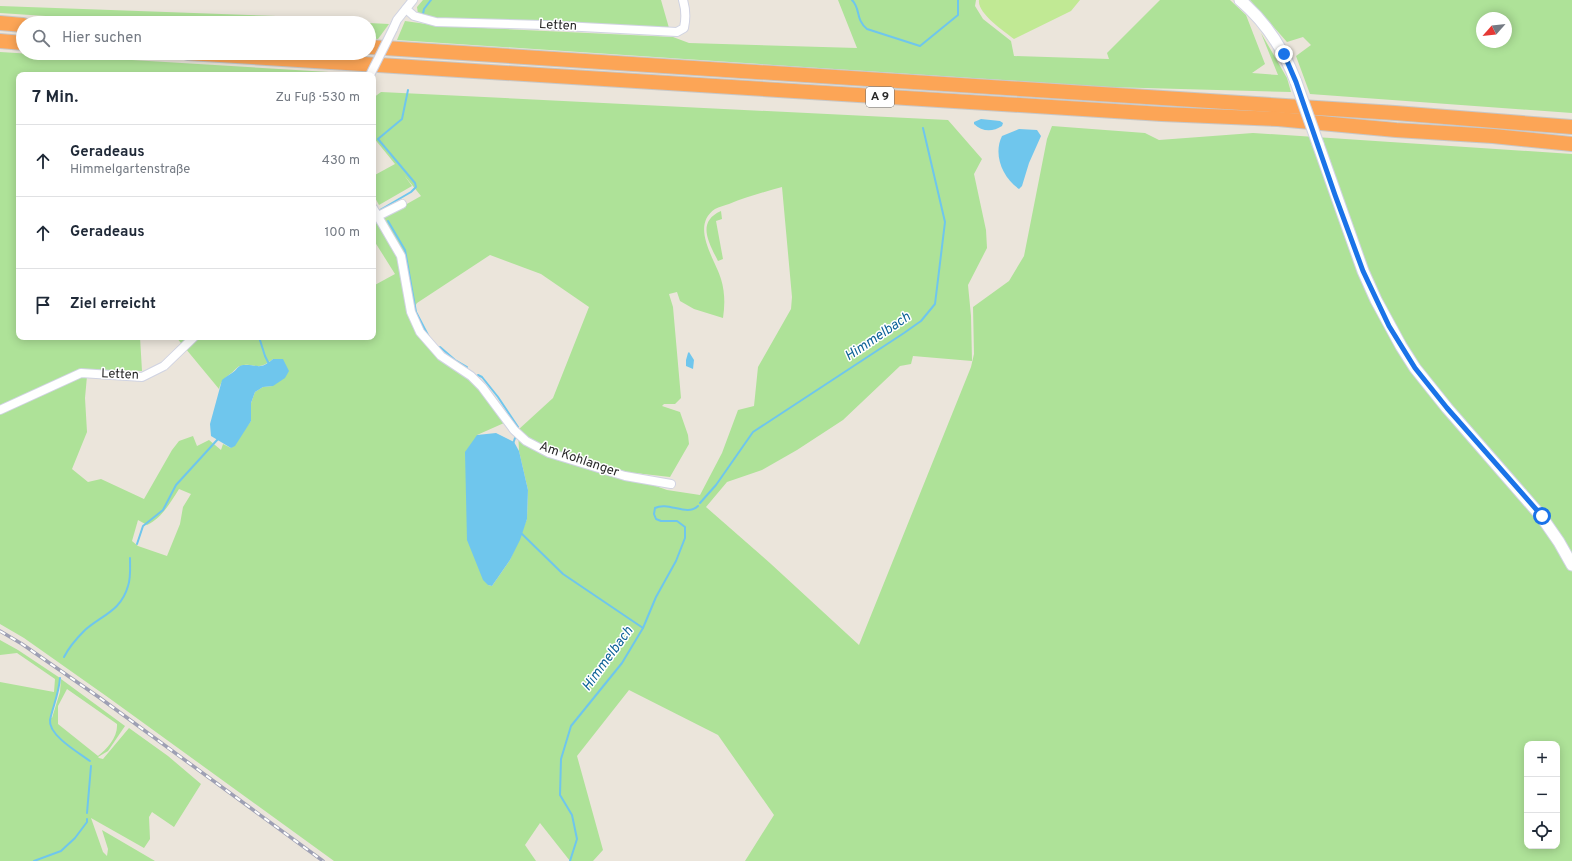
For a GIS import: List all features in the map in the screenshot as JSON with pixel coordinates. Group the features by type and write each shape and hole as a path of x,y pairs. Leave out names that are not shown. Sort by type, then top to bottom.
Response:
{"highway":[{"path":"0,23 16,24"},
{"path":"0,41 16,42"},
{"name":"A 9","path":"376,47 1363,111 1572,127"},
{"name":"A 9","path":"300,60 1162,114 1278,119 1572,144"}],"street":[{"path":"372,72 397,20 413,0"},
{"name":"Letten","path":"406,9 414,16 436,22 544,25 677,32 684,28 686,19 683,0"},
{"path":"1240,0 1256,15 1271,33 1284,54 1296,82 1363,271 1376,300 1401,346 1415,368 1447,408 1542,516 1572,565"},
{"path":"376,217 402,204"},
{"name":"Am Kohlanger","path":"376,219 401,256 406,278 410,312 420,332 441,356 471,376 482,387 514,430 526,441 549,453 625,476 671,484"},
{"name":"Letten","path":"0,410 58,382 81,373 142,377 164,366 191,340"}],"green space":[{"path":"423,0 661,0 669,28 442,19 418,14 417,7"},
{"path":"838,0 976,0 975,6 983,19 1011,41 1014,56 1109,59 1107,53 1160,0 1230,0 1246,15 1265,64 1252,73 1278,75 1261,33 1287,78 1291,92 1108,87 397,40 405,21 440,26 673,37 689,43 857,48"},
{"path":"979,0 1080,0 1071,11 1014,39 998,27 987,16 982,10"},
{"path":"1250,0 1572,0 1572,113 1310,94 1296,56 1311,45 1303,37 1287,42"},
{"path":"0,6 278,16 46,16 0,13"},
{"path":"376,23 389,24 378,39 376,39"},
{"path":"0,52 16,53 16,60 132,60 329,72 16,72 16,340 140,340 142,371 80,369 87,376 85,398 87,432 72,469 88,482 101,479 144,499 172,450 179,441 193,436 197,446 209,440 221,450 223,444 231,448 251,421 251,403 255,392 263,387 273,386 273,359 259,366 245,365 239,367 223,380 219,389 178,340 376,340 376,284 395,274 376,244 376,221 421,196 404,175 412,186 379,205 376,200 376,174 395,164 376,141 376,96 381,92 948,120 982,159 974,174 986,230 987,248 968,285 971,316 972,361 913,356 911,364 900,366 843,420 797,450 762,470 727,482 706,507 771,564 859,645 971,367 974,354 973,307 1009,281 1024,256 1047,139 1052,126 1145,133 1159,140 1253,133 1572,154 1572,861 745,861 774,815 718,735 629,690 577,756 603,850 593,861 570,861 540,823 525,845 536,861 334,861 24,638 0,624","holes":["782,187 792,297 791,309 758,367 754,406 738,410 722,453 700,495 667,490 633,478 635,473 670,477 689,444 688,435 680,412 662,406 664,404 675,404 681,398 673,307 669,294 677,292 680,301 694,309 723,318 724,298 722,284 706,243 704,233 708,216 715,209","490,255 541,274 589,307 553,398 518,430 519,451 528,490 527,519 510,560 492,586 488,585 477,435 504,423 487,396 470,378 417,332 409,315 417,303","179,489 191,494 183,507 180,524 167,556 138,546 132,541 138,520 147,525 152,522 165,510"]},
{"path":"721,211 722,219 716,221 723,259 718,261 708,240 707,227 713,216"},
{"path":"0,640 60,678 52,718 60,692 61,679 125,726 108,751 98,757 99,758 103,759 129,728 168,756 201,784 174,827 152,812 149,817 150,839 144,848 91,818 103,852 107,856 108,849 102,830 155,861 0,861 0,682 54,692 55,679 17,653 0,655","holes":["67,689 117,724 114,738 105,750 98,756 58,724 58,706"]}],"water":[{"path":"981,119 1000,121 1003,123 1002,126 995,129 984,130 980,129 974,124 974,122"},
{"path":"1019,129 1037,130 1041,136 1029,163 1022,186 1019,189 1004,172 998,150 1002,136"},
{"path":"689,352 694,360 693,369 686,366 686,360"},
{"path":"273,359 283,359 289,371 285,378 273,386 263,387 255,392 251,403 251,421 235,446 231,448 211,436 210,424 222,380 234,372 238,367 243,365 261,366"},
{"path":"496,433 514,442 519,451 528,490 527,519 520,540 510,560 492,586 488,585 483,580 467,540 465,452 477,435"}],"waterway":[{"path":"423,14 424,9 431,0"},
{"name":"Himmelbach","path":"852,0 855,3 861,22 867,29 920,46 958,15 958,0"},
{"path":"380,210 411,192 416,187 415,183 378,139 402,119 408,90"},
{"name":"Himmelbach","path":"700,503 716,485 753,432 904,333 921,321 935,304 945,222 923,128"},
{"path":"388,221 405,250 416,312 429,337"},
{"path":"260,340 269,364"},
{"path":"440,347 455,360 467,367"},
{"path":"478,375 482,377 498,397 518,427"},
{"path":"513,444 515,438"},
{"path":"137,544 143,526 163,510 176,485 218,439"},
{"name":"Himmelbach","path":"570,861 577,839 572,815 560,795 561,759 571,726 622,663 643,628 656,597 676,561 685,538 685,527 677,521 661,521 656,519 654,514 655,508 666,506 688,510 694,509 698,506"},
{"path":"521,533 563,574 643,628"},
{"path":"64,657 73,643 85,630 110,612 121,601 129,583 130,558"},
{"path":"60,678 50,720 51,726 54,732 65,743 90,761"},
{"path":"87,813 91,766"},
{"path":"34,861 61,851 75,838 87,822 87,819"}],"railway":[{"path":"0,631 22,644 100,698 323,861"}],"route":[{"path":"1284,54 1291,68 1363,271 1389,326 1415,368 1447,408 1542,516"}]}
